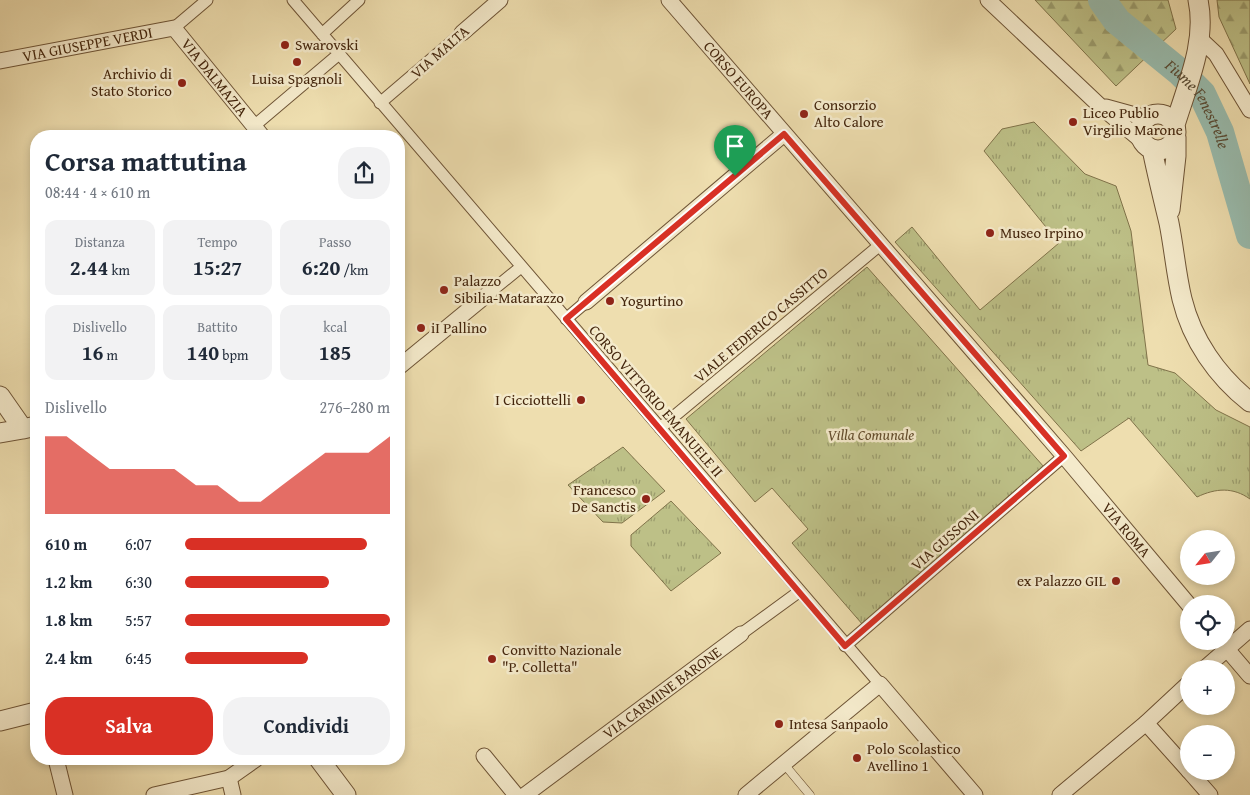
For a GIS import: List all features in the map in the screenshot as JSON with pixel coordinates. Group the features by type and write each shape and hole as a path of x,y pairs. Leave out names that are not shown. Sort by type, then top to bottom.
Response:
{"street":[{"path":"174,28 207,0"},
{"name":"CORSO VITTORIO EMANUELE II","path":"293,0 403,130"},
{"path":"322,34 359,0"},
{"name":"VIA MALTA","path":"380,103 500,0"},
{"name":"CORSO EUROPA","path":"669,0 1064,456"},
{"path":"988,0 1100,106 1147,145 1164,149 1173,143 1199,45 1200,12 1198,0"},
{"name":"VIA GIUSEPPE VERDI","path":"1,62 174,28"},
{"name":"VIA DALMAZIA","path":"174,28 257,130"},
{"path":"1199,45 1216,54 1250,110"},
{"name":"VIA DALMAZIA","path":"259,130 339,54"},
{"path":"1186,90 1151,116 1140,128 1147,145 1169,224 1182,299 1194,334 1210,359 1234,390 1250,402"},
{"path":"1100,106 1151,116 1168,116 1176,131 1176,156 1169,224"},
{"name":"CORSO VITTORIO EMANUELE II","path":"405,132 800,591 845,646 880,684"},
{"path":"566,319 784,134"},
{"name":"VIALE FEDERICO CASSITTO","path":"660,428 880,245"},
{"path":"405,362 521,267"},
{"path":"0,396 30,427"},
{"path":"0,433 30,427"},
{"name":"VIA ROMA","path":"1064,456 1181,595"},
{"name":"VIA GUSSONI","path":"845,646 1064,456"},
{"name":"VIA CARMINE BARONE","path":"525,795 800,591"},
{"path":"1235,638 1250,629"},
{"path":"1211,660 1219,650"},
{"path":"1227,650 1250,676"},
{"path":"746,795 880,684 975,795"},
{"path":"1060,795 1146,723 1180,691"},
{"path":"4,716 30,713"},
{"path":"1146,723 1180,761"},
{"path":"484,756 516,795"},
{"path":"58,765 65,795"},
{"path":"154,795 229,778 247,765"},
{"path":"324,765 346,795"},
{"path":"229,778 233,795"},
{"path":"1197,780 1210,795"}],"lane":[{"path":"784,764 810,795"}],"green space":[{"path":"1035,0 1168,0 1176,29 1116,86"},
{"path":"1217,0 1250,0 1250,84 1219,17"},
{"path":"1034,122 1085,174 1116,186 1131,231 1148,365 1175,373 1216,410 1250,427 1250,499 1237,492 1224,490 1197,497 1129,418 1081,451 895,242 912,227 980,310 1059,243 984,151 1002,129"},
{"name":"Villa Comunale","path":"867,267 1044,467 863,625 792,543 808,529 772,488 755,502 686,419"},
{"path":"623,447 665,491 622,523 603,522 568,485"},
{"path":"671,501 721,553 671,591 631,546 631,535"}],"waterway":[{"name":"Fiume Fenestrelle","path":"1102,0 1117,21 1181,73 1202,94 1220,132 1250,235"}],"place":[{"name":"Swarovski","path":"285,45"},
{"name":"Luisa Spagnoli","path":"297,62"},
{"name":"Archivio di Stato Storico","path":"182,83"},
{"name":"Consorzio Alto Calore","path":"804,114"},
{"name":"Liceo Publio Virgilio Marone","path":"1073,122"},
{"name":"Museo Irpino","path":"990,233"},
{"name":"Palazzo Sibilia-Matarazzo","path":"444,290"},
{"name":"Yogurtino","path":"610,301"},
{"name":"iI Pallino","path":"421,328"},
{"name":"I Cicciottelli","path":"581,400"},
{"name":"Francesco De Sanctis","path":"646,499"},
{"name":"ex Palazzo GIL","path":"1116,581"},
{"name":"Convitto Nazionale \"P. Colletta\"","path":"492,659"},
{"name":"Intesa Sanpaolo","path":"779,724"},
{"name":"Polo Scolastico Avellino 1","path":"857,758"}],"route":[{"path":"784,134 1064,456 845,646 566,319 735,176 784,134"}]}
